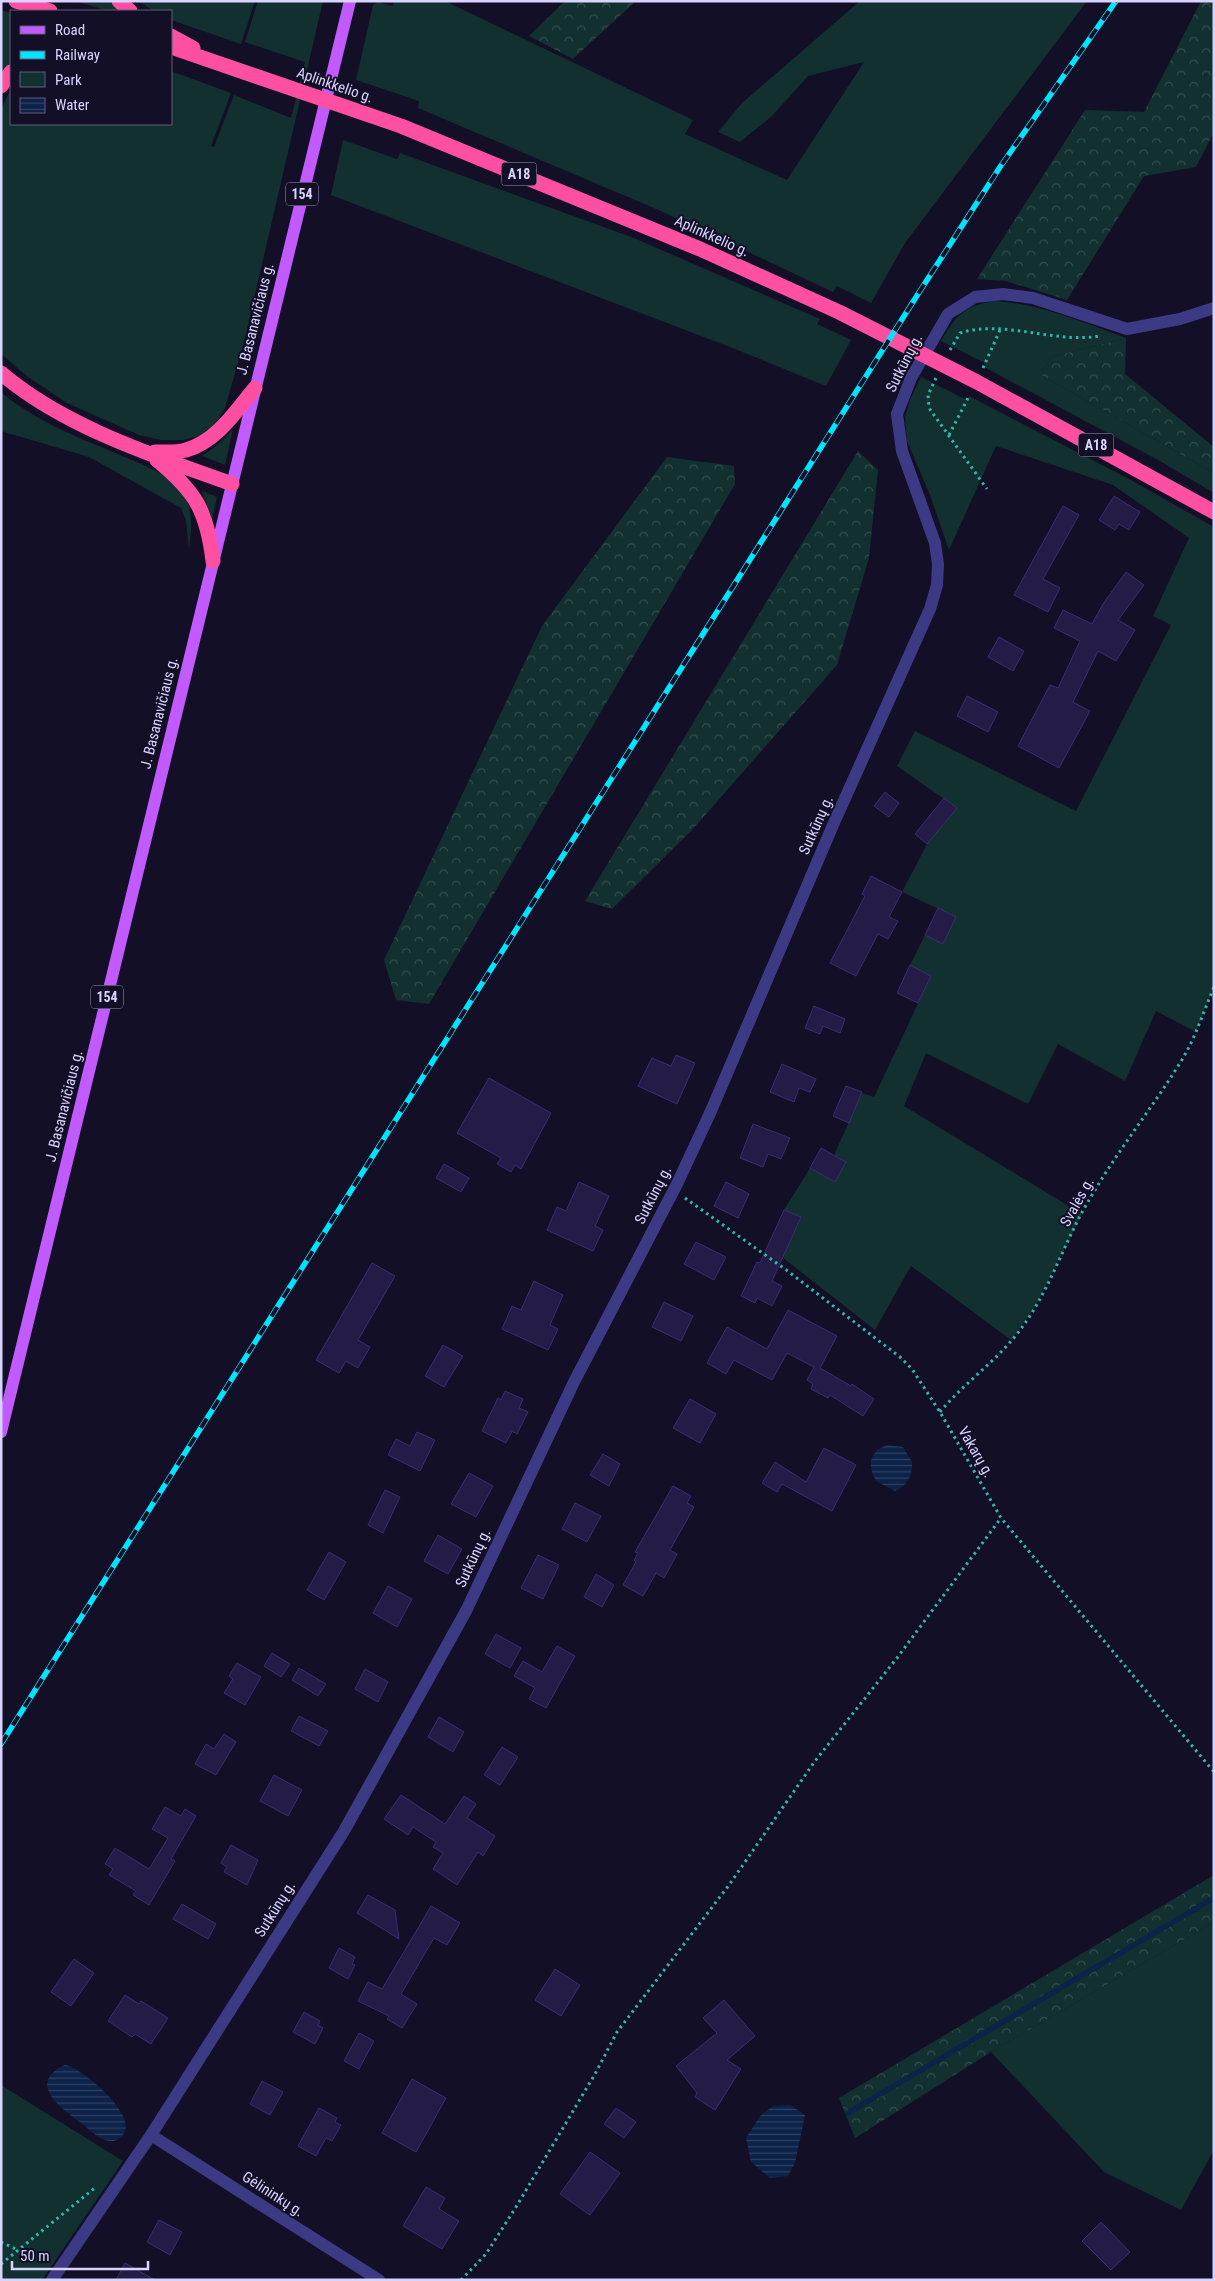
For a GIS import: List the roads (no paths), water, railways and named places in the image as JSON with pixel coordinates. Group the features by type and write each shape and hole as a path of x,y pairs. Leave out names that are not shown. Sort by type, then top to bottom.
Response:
{"highway":[{"path":"16,1 47,10"},
{"path":"119,1 129,10"},
{"path":"172,37 227,65"},
{"name":"Aplinkkelio g.","path":"172,48 227,65 401,126 682,242 839,312 977,382 1214,512"},
{"path":"1,86 10,73"},
{"path":"1,373 21,391 51,408 148,452 232,484"},
{"path":"148,452 185,451 206,442 224,425 255,388"},
{"path":"148,452 178,478 195,500 202,512 209,534 213,562"}],"main road":[{"name":"J. Basanavičiaus g.","path":"1,1432 350,1"}],"street":[{"name":"Sutkūnų g.","path":"52,2280 151,2135 344,1831 415,1706 466,1611 574,1382 674,1191 711,1111 833,825 930,609 937,584 938,564 934,543 902,451 897,414 911,378 948,314 975,297 1003,294 1033,298 1127,329 1180,319 1214,308"},
{"name":"Gėlininkų g.","path":"151,2135 379,2280"}],"water":[{"path":"887,1445 903,1447 912,1462 908,1480 895,1491 876,1481 871,1470 873,1455 876,1451"},
{"path":"65,2065 73,2068 95,2083 116,2105 123,2116 126,2127 123,2135 118,2139 110,2141 98,2137 65,2111 51,2096 47,2088 48,2080 53,2072"},
{"path":"790,2105 805,2115 795,2163 788,2176 770,2178 751,2162 746,2138 760,2116 773,2106"}],"waterway":[{"path":"848,2113 1214,1898"}],"railway":[{"path":"1,1744 918,294 1000,167 1116,1"}]}
